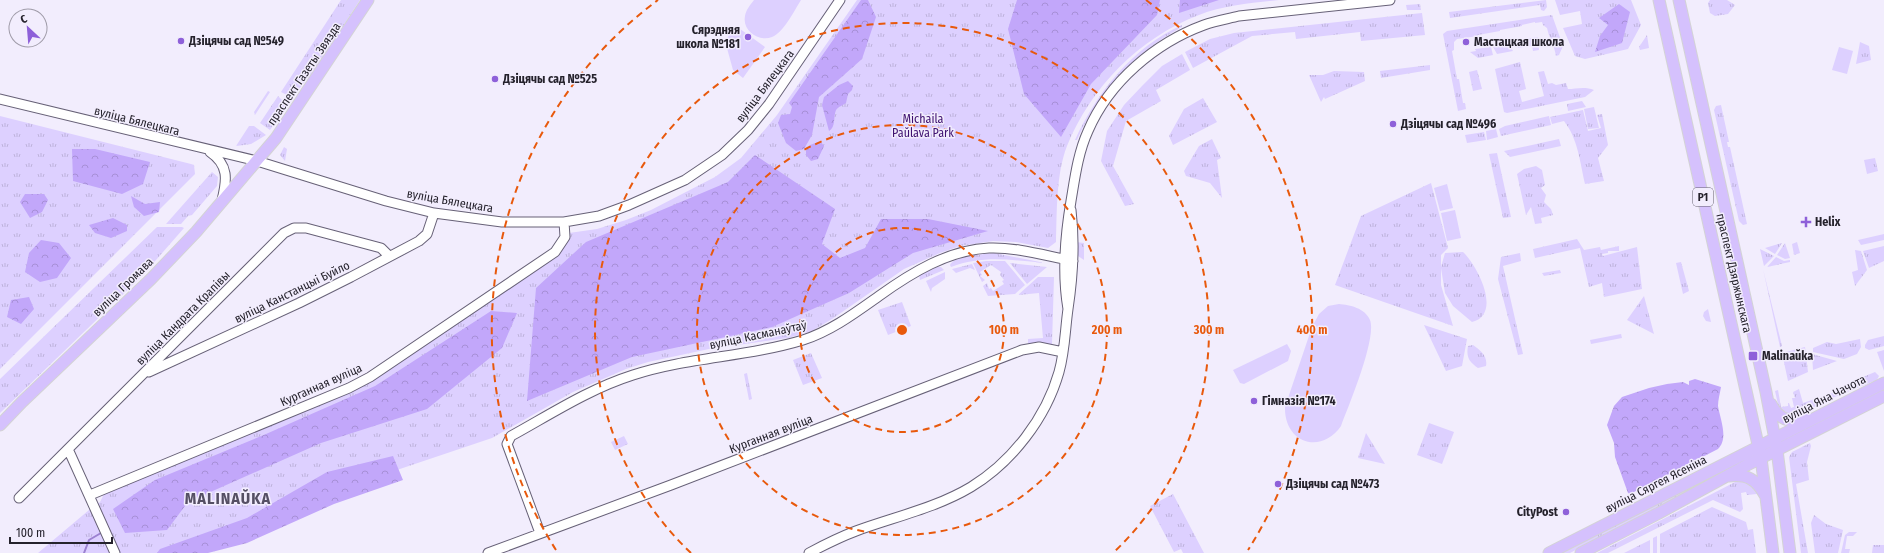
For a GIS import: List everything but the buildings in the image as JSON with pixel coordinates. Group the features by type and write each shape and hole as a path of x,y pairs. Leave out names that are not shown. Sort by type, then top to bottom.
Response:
{"main road":[{"name":"праспект Газеты Звязда","path":"257,161 298,108 368,0"},
{"name":"праспект Дзяржынскага","path":"1659,0 1761,458 1773,553"},
{"name":"праспект Дзяржынскага","path":"1679,0 1766,392 1777,450 1790,553"},
{"name":"вуліца Громава","path":"0,425 176,254 257,161"},
{"name":"вуліца Яна Чачота","path":"1775,438 1884,383"},
{"path":"1766,392 1774,411 1790,422 1798,422 1823,414"},
{"name":"вуліца Яна Чачота","path":"1777,450 1884,396"},
{"name":"вуліца Сяргея Ясеніна","path":"1549,553 1775,438"},
{"name":"вуліца Сяргея Ясеніна","path":"1581,553 1777,450"},
{"path":"1726,476 1739,475 1752,479 1759,486 1767,500"}],"street":[{"name":"вуліца Бялецкага","path":"0,99 257,161 386,201 434,213 502,222 564,222 599,216 629,205 685,180 722,155 748,130 770,104 840,0"},
{"path":"809,553 856,531 926,507 970,487 999,466 1020,444 1043,410 1053,390 1063,352 1068,309 1065,293 1069,260 1066,220 1082,146 1088,131 1103,105 1118,85 1136,66 1175,38 1204,25 1239,16 1390,0"},
{"path":"207,150 218,158 226,172 222,202"},
{"name":"вуліца Канстанцыі Буйло","path":"144,374 351,278 419,241 427,234 434,213"},
{"name":"Курганная вуліца","path":"90,496 349,388 370,377 555,252 565,237 564,222"},
{"name":"вуліца Кандрата Крапівы","path":"19,498 284,233 294,228 306,228 381,248 389,256"},
{"name":"вуліца Касманаўтаў","path":"540,533 507,449 507,444 511,436 598,388 634,374 663,367 741,354 804,340 840,323 907,276 950,256 970,251 1000,248 1069,260"},
{"name":"Курганная вуліца","path":"488,553 685,480 1022,350 1039,347 1063,352"},
{"path":"68,449 115,553"}],"green space":[{"path":"341,0 360,0 314,71 294,95 291,97 281,92"},
{"path":"754,0 801,0 781,31 772,37 762,38 752,34 746,26 746,14 748,8"},
{"name":"Michaila Paŭlava Park","path":"857,0 1279,0 1248,3 1228,7 1199,15 1177,25 1156,37 1137,51 1103,85 1077,124 1063,157 1059,181 1056,242 1048,248 1016,242 993,241 960,246 940,253 904,269 832,319 812,331 788,338 709,349 648,362 626,369 573,392 492,438 391,472 203,553 38,553 100,502 105,492 373,379 402,361 541,266 569,233 597,229 626,220 651,210 715,177 741,158 777,115"},
{"path":"861,0 868,0 876,17 862,59 819,97 812,135 804,149 796,151 786,143 778,123 781,115 790,114 792,107 789,103"},
{"path":"1017,0 1160,0 1157,15 1091,84 1061,137 1024,94 1008,29"},
{"path":"1180,0 1219,0 1179,13"},
{"path":"1546,0 1547,7 1544,11 1541,10 1540,5 1450,18 1449,12"},
{"path":"1555,0 1631,0 1641,25 1628,49 1585,59 1575,56 1563,28 1582,24 1580,11 1560,15"},
{"path":"1710,0 1727,0 1735,5 1728,14 1715,16 1710,13 1708,3"},
{"path":"1420,4 1421,10 1407,10 1406,5"},
{"path":"1619,4 1630,12 1622,43 1595,52 1600,36 1608,25 1599,18"},
{"path":"1422,13 1425,35 1361,41 1360,32 1296,39 1295,32 1252,36 1193,68 1185,52 1210,39 1234,33"},
{"path":"1552,15 1563,46 1559,55 1556,56 1547,28 1542,22 1535,22 1478,36 1457,39 1454,42 1454,50 1452,51 1457,79 1459,79 1463,103 1465,103 1466,109 1458,111 1443,34 1447,31"},
{"path":"1182,25 1182,27 1148,49 1120,74 1096,105 1077,140 1075,140 1094,105 1118,73 1132,58 1164,34"},
{"path":"736,26 765,47 743,78 733,70 725,41"},
{"path":"1647,35 1649,48 1640,50 1639,47"},
{"path":"1538,37 1539,50 1533,51 1532,46 1518,48 1514,42 1519,40"},
{"path":"1860,42 1869,46 1871,60 1856,64"},
{"path":"1503,43 1508,44 1513,51 1497,54 1493,47"},
{"path":"1491,47 1493,55 1478,58 1470,52 1476,51 1475,49"},
{"path":"1839,47 1853,51 1847,74 1832,70"},
{"path":"1182,54 1190,70 1156,90 1161,101 1126,121 1113,166 1134,204 1125,206 1101,161 1107,131 1124,105 1142,86 1162,66"},
{"path":"1520,62 1526,89 1519,91 1522,102 1544,96 1538,72 1544,71 1548,84 1552,83 1556,85 1566,83 1568,89 1584,88 1594,90 1585,97 1507,113 1504,112 1495,69"},
{"path":"1430,65 1430,70 1381,78 1380,71"},
{"path":"1477,70 1482,89 1473,91 1469,72"},
{"path":"1334,71 1364,72 1365,81 1325,99 1324,97 1321,102 1309,75 1323,75"},
{"path":"848,81 853,86 852,90 848,94 846,103 836,110 833,127 829,131 822,105 824,97 839,85"},
{"path":"268,91 270,92 255,115 254,112"},
{"path":"278,96 287,105 270,130 260,123"},
{"path":"1203,98 1217,122 1173,145 1169,136 1184,109"},
{"path":"1582,101 1586,107 1568,111 1567,104"},
{"path":"1721,105 1729,142 1727,142 1728,147 1730,147 1747,224 1743,225 1739,221 1714,110 1716,106"},
{"path":"1594,107 1599,128 1588,129 1584,109"},
{"path":"1583,110 1588,131 1601,128 1597,115 1602,114 1608,145 1598,158 1604,181 1585,184 1578,151 1569,128 1564,121 1552,124 1550,117"},
{"path":"0,116 191,164 194,165 195,174 0,369"},
{"path":"1549,116 1551,125 1501,136 1499,129 1505,126"},
{"path":"249,126 254,126 266,135 251,144 236,146"},
{"path":"1496,129 1498,137 1487,140 1486,131"},
{"path":"1484,132 1486,140 1467,143 1465,135"},
{"path":"1212,139 1221,158 1217,160 1222,198 1210,183 1186,176 1184,171 1199,146"},
{"path":"1559,139 1561,146 1510,157 1504,151"},
{"path":"821,142 824,146 818,159 811,161 806,155 806,149 810,145"},
{"path":"284,147 287,149 285,161 280,155"},
{"path":"72,149 95,149 150,162 143,184 122,194 73,181"},
{"path":"1497,153 1511,217 1503,218 1489,154"},
{"path":"755,155 835,209 822,244 840,258 865,248 881,219 928,219 988,231 913,253 849,293 772,327 632,357 527,401 536,288 586,242 728,182"},
{"path":"1875,158 1878,171 1867,174 1864,160"},
{"path":"1536,166 1542,170 1545,185 1541,188 1546,195 1544,202 1551,209 1553,215 1541,218 1542,223 1535,224 1531,207 1526,215 1517,174 1524,169"},
{"path":"212,172 218,177 217,186 192,215 188,216 181,224 166,224"},
{"path":"1431,183 1448,248 1441,255 1441,267 1445,253 1463,252 1475,267 1484,289 1486,310 1481,317 1472,322 1453,306 1445,293 1441,268 1441,285 1453,326 1335,285 1361,216"},
{"path":"1447,184 1453,208 1440,211 1434,188"},
{"path":"25,194 44,194 48,200 42,212 30,218 20,202"},
{"path":"131,196 145,204 160,202 159,212 144,216 134,207"},
{"path":"1455,210 1461,238 1447,241 1441,213"},
{"path":"113,218 127,225 127,231 111,238 95,233 89,225"},
{"path":"157,227 184,228 142,276 0,413 0,379"},
{"path":"1884,234 1884,240 1861,245 1858,240"},
{"path":"1577,239 1584,250 1600,247 1601,250 1619,246 1619,251 1608,251 1608,253 1602,254 1603,256 1637,247 1642,289 1604,297 1602,283 1589,287 1580,248 1535,258 1533,249"},
{"path":"41,240 59,243 71,258 57,278 40,282 25,272 29,253"},
{"path":"1076,242 1084,243 1084,260 1078,256"},
{"path":"1797,242 1800,253 1794,255 1792,244"},
{"path":"1782,243 1775,254 1765,248"},
{"path":"1785,243 1790,258 1785,259 1777,255"},
{"path":"1884,246 1884,261 1869,268 1863,251"},
{"path":"1760,249 1774,256 1764,266"},
{"path":"1855,250 1861,251 1867,270 1855,286 1852,272 1858,270"},
{"path":"994,253 1045,263 997,259 974,261 951,267 950,265 957,259"},
{"path":"1520,253 1521,261 1503,266 1523,354 1518,355 1498,279 1501,257"},
{"path":"1776,257 1784,261 1790,260 1790,262 1767,267"},
{"path":"1005,261 1025,285 1015,294 988,296 983,286 987,283 989,289 991,288 993,291 1004,284 1002,281 1004,280 1000,275 1001,272 991,265 980,272 982,275 980,276 985,280 982,282 973,263"},
{"path":"1681,262 1689,291 1683,294 1676,263"},
{"path":"1010,263 1047,267 1027,284"},
{"path":"972,264 975,270 970,268 956,273 952,269"},
{"path":"937,267 941,267 944,270 920,280 919,275"},
{"path":"1763,269 1782,346 1780,347"},
{"path":"1560,270 1561,273 1544,276 1542,273"},
{"path":"945,272 945,279 932,288 931,292 926,281"},
{"path":"1038,277 1054,277 1052,344 1028,344 1028,339 1043,338 1039,293 1018,295"},
{"path":"1644,296 1654,334 1627,320"},
{"path":"29,297 34,309 21,324 7,317 11,300"},
{"path":"902,302 911,326 888,335 878,310"},
{"path":"1339,304 1352,306 1361,310 1368,316 1371,329 1370,341 1356,388 1341,426 1333,435 1324,440 1314,442 1305,441 1297,436 1291,429 1286,419 1285,407 1312,327 1319,314 1328,306"},
{"path":"1708,309 1711,322 1706,321 1703,316 1704,312"},
{"path":"491,311 517,313 502,348 427,409 321,443 188,502 167,530 125,533 113,509 155,480 266,434 375,386"},
{"path":"1424,325 1467,339 1462,366 1446,371"},
{"path":"1621,334 1622,338 1591,344 1590,340"},
{"path":"1884,336 1884,346 1869,350 1865,348 1868,340"},
{"path":"1860,339 1861,347 1857,354 1844,359 1813,352 1813,348 1827,342 1836,344"},
{"path":"1287,344 1291,351 1288,361 1244,384 1240,383 1233,370"},
{"path":"1473,345 1485,356 1486,366 1478,368 1470,361 1467,353 1468,346"},
{"path":"1805,347 1808,372 1788,381 1782,353"},
{"path":"1884,350 1884,371 1877,352"},
{"path":"811,353 822,378 803,385 793,360"},
{"path":"1812,354 1837,361 1813,370"},
{"path":"1875,372 1879,376 1877,380 1832,398 1796,416 1790,417 1779,409 1775,391 1778,390 1781,407 1788,406 1789,403 1791,408 1794,407 1792,398 1795,398 1793,392 1799,389 1803,403 1864,382 1863,377"},
{"path":"747,373 752,399 749,400 744,374"},
{"path":"1695,379 1721,387 1718,406 1723,434 1721,445 1718,449 1630,494 1628,493 1615,457 1614,443 1607,425 1614,406 1622,397 1649,388 1683,382 1689,385 1689,381"},
{"path":"1429,423 1454,432 1442,464 1417,455"},
{"path":"1366,433 1385,464 1358,458"},
{"path":"624,436 628,444 615,450 611,442"},
{"path":"1810,443 1811,446 1807,462 1809,480 1796,484 1808,553 1801,553 1789,457 1792,452"},
{"path":"393,456 403,480 334,504 247,543 208,553 157,553 160,549 247,518 327,472"},
{"path":"1748,457 1749,459 1570,553 1562,553"},
{"path":"1739,480 1756,487 1757,494 1747,495 1746,492 1741,493 1743,509 1740,512 1713,500 1608,553 1597,553"},
{"path":"1173,494 1204,553 1183,553 1181,549 1174,552 1150,506"},
{"path":"1712,507 1746,522 1748,530 1753,529 1756,553 1660,553 1660,534"},
{"path":"1814,515 1826,524 1843,530 1838,553 1815,553 1811,523"},
{"path":"1849,532 1857,532 1853,536 1847,536 1845,549 1850,549 1849,553 1841,553 1845,535"},
{"path":"1657,536 1657,553 1653,553 1653,538"},
{"path":"1650,540 1650,553 1624,553"},
{"path":"1873,545 1884,545 1884,553 1872,553"}],"waterway":[{"path":"84,553 89,540 101,533"}],"place":[{"name":"Сярэдняя школа №181","path":"748,37"},
{"name":"Дзіцячы сад №549","path":"181,41"},
{"name":"Мастацкая школа","path":"1466,42"},
{"name":"Дзіцячы сад №525","path":"495,79"},
{"name":"Дзіцячы сад №496","path":"1393,124"},
{"name":"Helix","path":"1806,222"},
{"name":"Malinaŭka","path":"1753,356"},
{"name":"Гімназія №174","path":"1254,401"},
{"name":"Дзіцячы сад №473","path":"1278,484"},
{"name":"CityPost","path":"1566,512"}],"district":[{"name":"MALINAŬKA","path":"228,498"}]}
